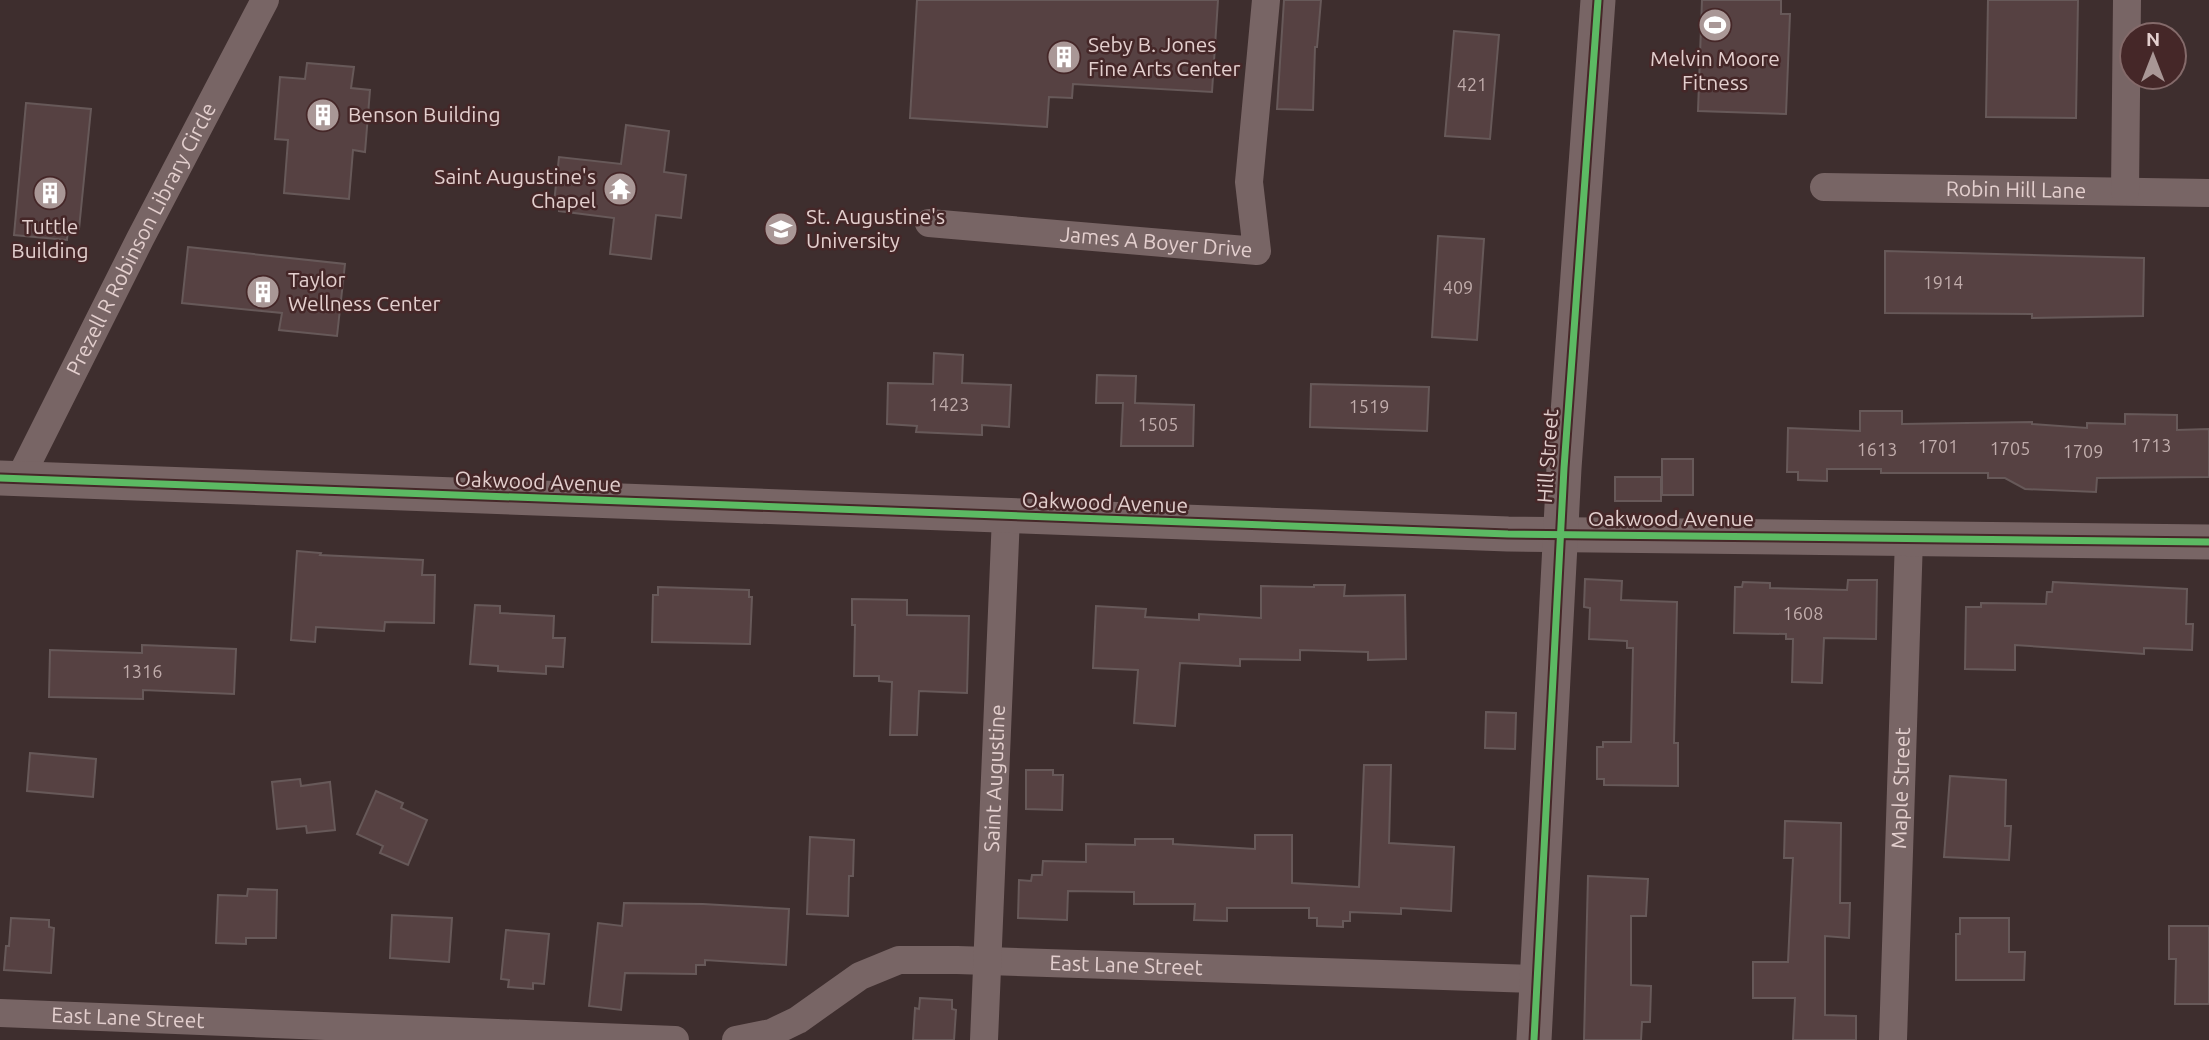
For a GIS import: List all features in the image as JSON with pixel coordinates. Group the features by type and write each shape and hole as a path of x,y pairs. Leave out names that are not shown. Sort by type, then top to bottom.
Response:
{"street":[{"name":"Prezell R Robinson Library Circle","path":"10,478 265,0"},
{"name":"James A Boyer Drive","path":"929,223 1257,251 1249,182 1266,0"},
{"name":"Hill Street","path":"1534,1040 1561,536 1598,0"},
{"path":"2125,191 2127,0"},
{"name":"Robin Hill Lane","path":"1824,187 2209,192"},
{"name":"Oakwood Avenue","path":"10,478 1561,536 2209,541"},
{"name":"Saint Augustine","path":"984,1040 1006,516"},
{"name":"Maple Street","path":"1893,1040 1909,538"},
{"name":"East Lane Street","path":"736,1040 771,1033 798,1020 860,976 899,960 1537,979"},
{"name":"East Lane Street","path":"0,1013 285,1032 675,1040"}],"building":[{"name":"Seby B. Jones Fine Arts Center","path":"917,0 1218,0 1212,92 1073,84 1072,98 1049,97 1047,127 910,118"},
{"path":"1284,0 1321,0 1315,47 1313,110 1277,109"},
{"path":"1702,0 1781,0 1781,14 1790,14 1786,114 1698,111"},
{"path":"1988,0 2078,0 2076,118 1986,117"},
{"path":"1454,31 1499,35 1490,139 1445,136"},
{"name":"Benson Building","path":"307,63 354,67 351,88 370,90 365,152 353,150 349,199 284,193 288,140 275,139 280,77 305,79"},
{"name":"Tuttle Building","path":"26,103 91,109 79,229 68,229 67,240 14,235"},
{"name":"Saint Augustine's Chapel","path":"626,125 669,131 664,172 686,175 681,218 656,215 651,259 610,254 614,218 559,211 559,204 554,203 559,157 621,164"},
{"path":"1438,236 1484,239 1477,340 1432,337"},
{"name":"Taylor Wellness Center","path":"188,247 345,264 337,336 279,330 282,313 182,303"},
{"path":"1885,251 2144,258 2143,316 2032,318 2032,314 1885,313"},
{"path":"934,353 963,355 962,383 1011,385 1009,427 982,425 982,435 916,432 917,426 887,424 888,383 933,384"},
{"path":"1097,375 1136,376 1135,403 1194,405 1193,446 1121,446 1123,403 1096,403"},
{"path":"1311,384 1429,387 1427,431 1310,427"},
{"path":"1860,411 1902,411 1902,424 2032,422 2087,428 2087,423 2125,424 2125,414 2177,415 2177,430 2209,429 2209,477 2097,478 2096,492 2025,489 2005,478 1988,478 1988,473 1881,473 1881,469 1827,469 1827,481 1798,480 1798,472 1787,472 1788,428 1860,431"},
{"path":"1662,459 1693,459 1693,495 1662,495"},
{"path":"1615,477 1661,477 1661,501 1615,501"},
{"path":"297,551 321,553 320,555 423,560 422,575 435,575 434,623 385,622 384,631 316,627 315,642 291,640"},
{"path":"1585,579 1622,581 1621,600 1677,602 1674,743 1678,743 1678,786 1604,785 1604,779 1597,779 1597,747 1603,747 1603,742 1631,742 1633,648 1627,648 1627,641 1589,639 1590,608 1584,607"},
{"path":"1848,580 1877,580 1876,639 1824,638 1822,683 1792,682 1793,639 1786,639 1786,634 1734,633 1735,587 1742,587 1743,582 1770,583 1770,588 1847,590"},
{"path":"2053,582 2187,589 2186,624 2193,624 2192,650 2144,648 2144,654 2015,645 2015,670 1965,669 1966,607 1981,607 1981,603 2046,604 2047,592 2052,592"},
{"path":"1345,585 1344,596 1405,595 1406,659 1368,660 1368,652 1300,650 1300,660 1240,659 1240,666 1180,663 1175,726 1134,723 1138,670 1093,668 1096,606 1146,609 1145,617 1199,620 1199,614 1261,618 1261,586"},
{"path":"658,587 749,590 749,597 752,597 750,644 652,642 653,595 658,595"},
{"path":"852,599 907,600 907,615 969,616 967,693 919,691 917,735 890,735 892,682 879,681 879,676 854,676 855,625 852,625"},
{"path":"475,605 500,606 500,613 554,616 553,638 565,638 563,667 546,666 546,674 498,671 498,666 470,664"},
{"path":"142,645 236,649 234,694 143,690 143,699 49,697 50,650 142,653"},
{"path":"1486,712 1516,713 1515,749 1485,748"},
{"path":"30,753 96,759 93,797 27,791"},
{"path":"1364,765 1391,765 1389,843 1454,847 1451,911 1401,908 1401,914 1350,912 1350,921 1343,921 1343,927 1317,926 1317,918 1309,918 1309,908 1227,908 1227,921 1194,920 1195,904 1134,904 1134,892 1068,891 1067,920 1018,918 1019,880 1031,881 1032,875 1042,875 1043,861 1086,862 1086,844 1135,845 1135,839 1173,839 1173,844 1255,849 1255,835 1292,835 1292,883 1359,887"},
{"path":"1026,770 1053,770 1053,775 1063,775 1062,810 1026,809"},
{"path":"1950,776 2006,780 2005,826 2011,826 2009,860 1944,857"},
{"path":"300,779 301,786 330,782 335,830 307,833 306,826 277,829 272,782"},
{"path":"376,791 403,803 401,808 427,820 408,865 380,853 383,846 357,834"},
{"path":"1785,821 1841,823 1840,903 1850,903 1849,938 1825,936 1825,1015 1856,1016 1856,1040 1793,1040 1795,998 1753,998 1753,962 1788,962 1793,858 1784,858"},
{"path":"810,837 854,840 853,876 849,876 848,916 807,914"},
{"path":"1588,876 1648,879 1646,916 1631,916 1631,985 1651,986 1650,1022 1642,1022 1641,1040 1584,1040"},
{"path":"248,889 277,890 276,938 246,938 246,944 216,943 218,895 247,896"},
{"path":"624,903 789,909 786,965 705,960 705,965 696,965 696,974 625,973 621,1010 589,1006 598,923 622,926"},
{"path":"392,915 452,918 449,962 390,958"},
{"path":"11,918 49,920 49,927 54,928 51,973 4,970"},
{"path":"1960,918 2009,918 2009,952 2025,952 2024,980 1956,980 1956,934 1960,934"},
{"path":"2169,926 2209,926 2209,1004 2175,1004 2176,959 2169,959"},
{"path":"506,930 549,934 544,984 533,983 533,989 508,987 509,980 501,979"},
{"path":"920,998 952,1000 952,1009 956,1010 954,1040 913,1040 915,1008 919,1009"}],"cycle path":[{"path":"1534,1040 1564,468 1598,0"},
{"path":"0,478 1508,534 2209,542"}],"place":[{"name":"Melvin Moore Fitness","path":"1715,25"},
{"name":"Seby B. Jones Fine Arts Center","path":"1064,57"},
{"name":"Benson Building","path":"323,115"},
{"name":"Saint Augustine's Chapel","path":"620,189"},
{"name":"Tuttle Building","path":"50,193"},
{"name":"St. Augustine's University","path":"781,229"},
{"name":"Taylor Wellness Center","path":"263,292"}]}
